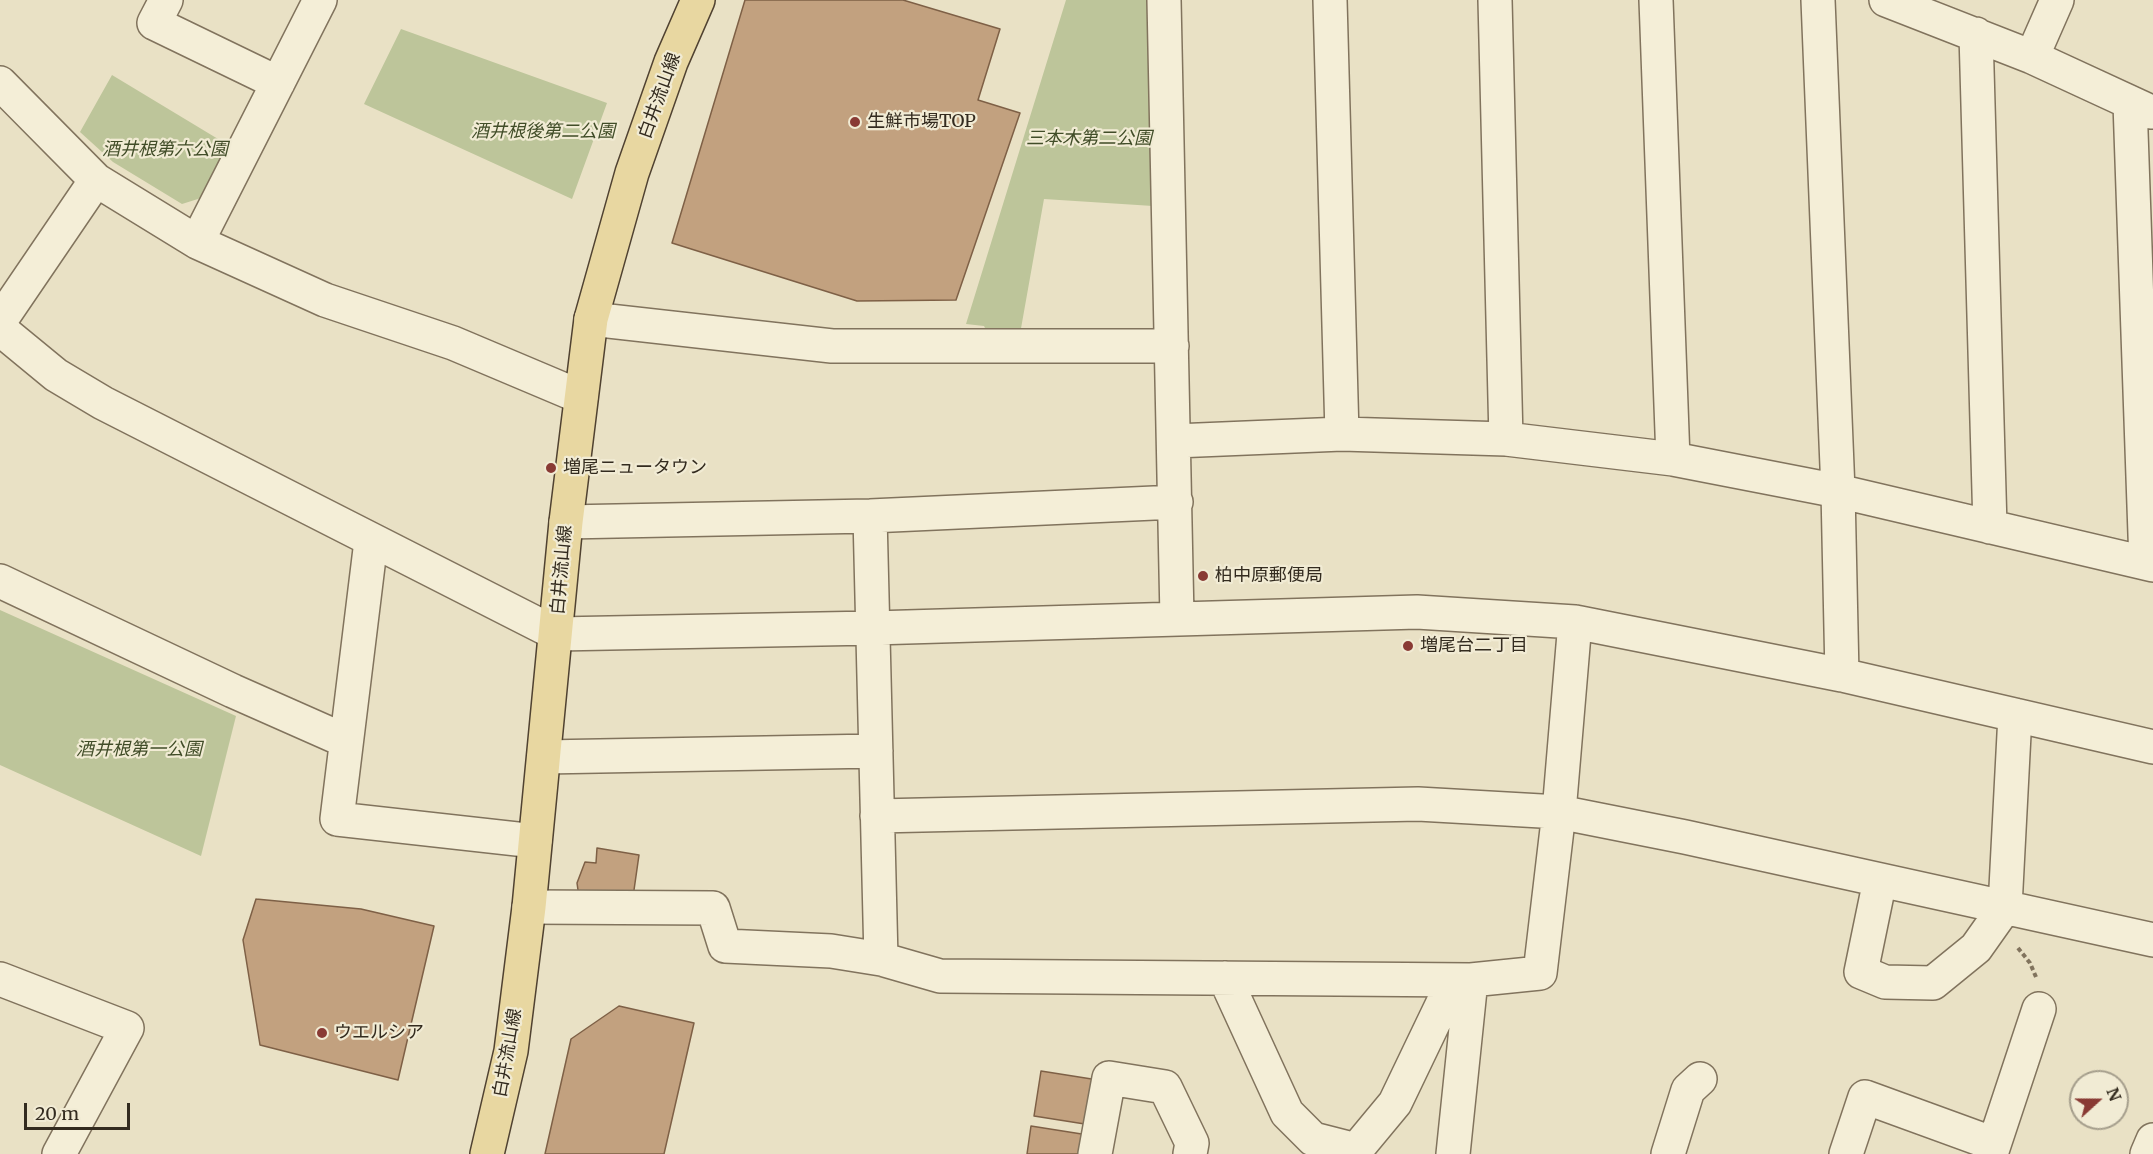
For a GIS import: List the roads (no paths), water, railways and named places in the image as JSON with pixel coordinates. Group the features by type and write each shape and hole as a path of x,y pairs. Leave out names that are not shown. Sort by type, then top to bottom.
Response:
{"main road":[{"name":"白井流山線","path":"487,1154 512,1051 557,634 566,522 591,319 632,173 671,62 699,0"}],"street":[{"path":"166,0 154,22 278,83"},
{"path":"196,242 320,0"},
{"path":"1164,0 1177,618"},
{"path":"1330,0 1342,434"},
{"path":"1495,0 1506,439"},
{"path":"1656,0 1673,459"},
{"path":"1818,0 1838,490 1842,675"},
{"path":"1175,441 1342,434 1506,439 1673,459 1838,490 2150,564 2142,108 2032,57 1886,0"},
{"path":"2032,57 2057,0"},
{"path":"1976,34 1990,527"},
{"path":"0,83 96,180 196,242 325,300 453,343 581,397"},
{"path":"0,321 96,180"},
{"path":"591,319 832,346 1172,346"},
{"path":"0,329 56,375 103,403 557,634 873,628 1417,612 1575,622 1842,675 2153,747"},
{"path":"566,522 870,516 1176,502"},
{"path":"870,516 881,959"},
{"path":"371,541 337,819 535,841"},
{"path":"0,581 232,691 346,741"},
{"path":"529,907 713,908 725,946 831,951 881,959 940,976 1462,980 1540,973 1559,812 1575,622"},
{"path":"1880,880 1861,972 1885,982 1933,982 1976,948 2001,914 2014,715"},
{"path":"544,757 876,751"},
{"path":"877,816 1418,804 1559,812 1880,880 2001,914 2153,940"},
{"path":"1225,978 1287,1113 1313,1139 1356,1150 1395,1103 1462,980"},
{"path":"0,979 127,1028 58,1154"},
{"path":"1453,1154 1462,980"},
{"path":"1846,1154 1865,1097 1992,1149 2039,1009"},
{"path":"1095,1154 1109,1078 1165,1087 1192,1143 1190,1154"},
{"path":"1668,1154 1688,1090 1700,1079"},
{"path":"2147,1154 2153,1140"}],"place":[{"name":"生鮮市場TOP","path":"855,122"},
{"name":"増尾ニュータウン","path":"551,468"},
{"name":"柏中原郵便局","path":"1203,576"},
{"name":"増尾台二丁目","path":"1408,646"},
{"name":"ウエルシア","path":"322,1033"}],"park label":[{"name":"酒井根後第二公園","path":"543,132"},
{"name":"三本木第二公園","path":"1089,139"},
{"name":"酒井根第六公園","path":"165,150"},
{"name":"酒井根第一公園","path":"139,750"}]}
